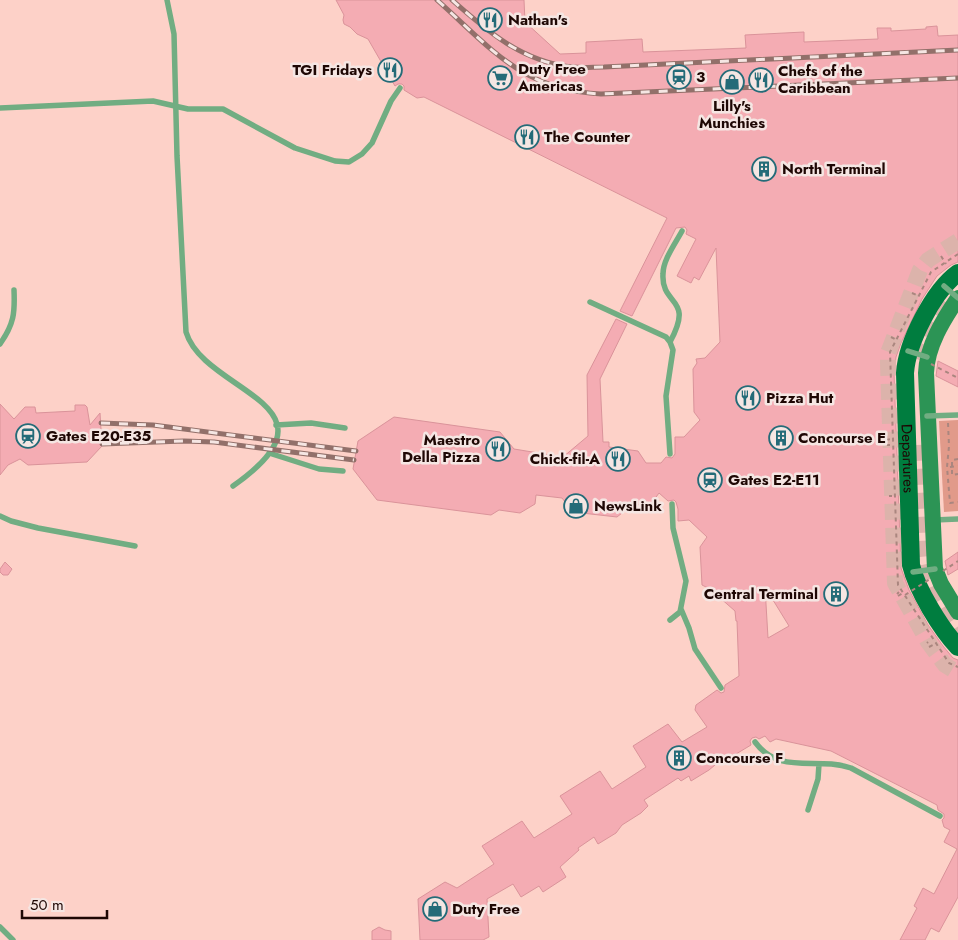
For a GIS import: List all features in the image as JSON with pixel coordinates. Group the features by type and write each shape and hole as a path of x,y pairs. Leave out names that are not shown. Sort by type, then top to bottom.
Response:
{"main road":[{"name":"Departures","path":"952,268 944,286 902,345 905,365 910,559 923,596 958,647"},
{"name":"Departures","path":"958,298 934,340 927,357 926,373 935,569 941,584 958,612"}],"lane":[{"path":"167,0 174,34 186,332 191,346 203,359 262,403 272,415 276,425 277,435 269,453 261,464 233,486"},
{"path":"0,108 153,102 188,109 223,109 295,148 335,161 349,162 362,154 372,143 391,100 400,88"},
{"path":"670,342 678,327 680,314 678,307 665,287 663,273 665,264 682,231"},
{"path":"944,286 958,298"},
{"path":"0,344 14,318 14,290"},
{"path":"590,302 664,336 670,342 673,353 666,396 670,454"},
{"path":"902,345 927,357"},
{"path":"928,416 958,415"},
{"path":"276,425 306,423 345,428"},
{"path":"269,453 319,469 343,470"},
{"path":"670,620 677,616 681,609 686,587 686,576 673,528 672,504"},
{"path":"0,516 12,522 38,528 135,546"},
{"path":"932,520 958,518"},
{"path":"913,572 935,569"},
{"path":"681,609 696,649 721,688"},
{"path":"755,742 764,753 774,759 851,768 940,816"},
{"path":"808,810 818,779 819,764"},
{"path":"0,926 13,940"}],"path":[{"path":"958,254 931,272 890,352 898,585 949,663 958,667"},
{"path":"940,256 952,268"},
{"path":"912,293 920,296"},
{"path":"891,337 902,345"},
{"path":"947,416 950,446 947,467 950,502 958,502"},
{"path":"886,440 892,439"},
{"path":"958,459 952,460 952,475 958,474"},
{"path":"941,467 958,466"},
{"path":"889,500 894,500"},
{"path":"898,594 903,593"},
{"path":"929,647 935,644"}],"shaded area":[{"path":"958,420 958,511 944,512 939,421"}],"building":[{"path":"336,0 524,0 525,22 560,54 586,53 586,42 642,39 643,52 746,48 745,35 804,32 804,42 878,39 877,28 891,28 891,31 926,29 926,27 937,26 938,36 958,35 958,262 937,276 922,299 901,343 896,357 894,373 901,568 909,590 928,625 953,658 958,660 958,897 939,932 931,928 925,940 900,940 917,908 914,906 923,888 934,894 957,849 944,842 950,830 944,827 942,820 944,814 938,810 937,805 831,751 776,739 770,742 765,736 759,739 756,737 752,738 750,741 751,745 736,754 726,756 709,770 691,781 689,776 681,781 678,778 644,800 648,806 641,813 622,825 616,833 598,844 594,837 578,848 579,850 560,867 566,877 543,892 539,886 521,897 513,884 487,899 489,937 483,940 420,940 418,899 445,882 457,888 494,864 482,846 522,821 534,838 572,814 560,796 600,771 612,789 646,767 633,746 668,724 682,742 707,727 695,710 696,705 717,690 721,693 724,692 725,685 739,676 737,621 735,611 719,597 708,597 708,588 702,585 700,547 707,537 689,520 678,521 678,509 674,500 668,501 659,493 651,504 632,505 617,517 573,512 562,498 536,495 535,504 520,513 499,510 491,515 377,500 353,469 358,441 394,417 500,432 514,449 563,457 588,436 587,375 616,319 627,324 600,379 603,442 609,442 609,447 638,451 646,463 661,463 666,457 672,458 675,454 675,437 684,437 700,420 694,412 693,369 697,363 696,359 705,358 720,342 716,248 699,280 694,277 691,283 677,276 696,239 686,234 687,230 685,227 676,228 632,316 620,311 667,218 424,97 417,98 404,90 402,84 395,86 368,39 357,34 344,24 344,15","holes":["765,587 789,626 768,638"]},
{"path":"938,361 958,371 958,387 936,376"},
{"path":"0,404 14,419 25,407 35,407 36,413 75,411 75,405 85,405 90,425 100,413 102,446 87,462 28,465 20,459 8,465 0,475"},
{"path":"958,552 958,569 948,575 945,561"},
{"path":"5,562 12,569 8,575 3,575 0,572"},
{"path":"379,927 391,931 391,940 372,940 372,931"}],"tunnel":[{"path":"958,241 928,260 920,270 888,353 895,583 928,642 945,665 958,673"},
{"path":"915,358 940,306 949,292"},
{"path":"916,445 923,566 935,597 958,635"}],"railway":[{"path":"437,0 510,64 550,85 574,91 601,94 958,78"},
{"path":"452,0 507,44 538,59 572,67 958,50"},
{"path":"101,423 153,425 356,451"},
{"path":"102,444 184,441 214,442 354,460"}],"place":[{"name":"Nathan's","path":"490,20"},
{"name":"TGI Fridays","path":"390,70"},
{"name":"3","path":"679,77"},
{"name":"Duty Free Americas","path":"500,78"},
{"name":"Chefs of the Caribbean","path":"761,80"},
{"name":"Lilly's Munchies","path":"732,82"},
{"name":"The Counter","path":"527,137"},
{"name":"North Terminal","path":"764,169"},
{"name":"Pizza Hut","path":"748,398"},
{"name":"Gates E20-E35","path":"28,436"},
{"name":"Concourse E","path":"781,438"},
{"name":"Maestro Della Pizza","path":"498,449"},
{"name":"Chick-fil-A","path":"618,459"},
{"name":"Gates E2-E11","path":"710,480"},
{"name":"NewsLink","path":"576,506"},
{"name":"Central Terminal","path":"836,594"},
{"name":"Concourse F","path":"679,758"},
{"name":"Duty Free","path":"435,909"}]}
